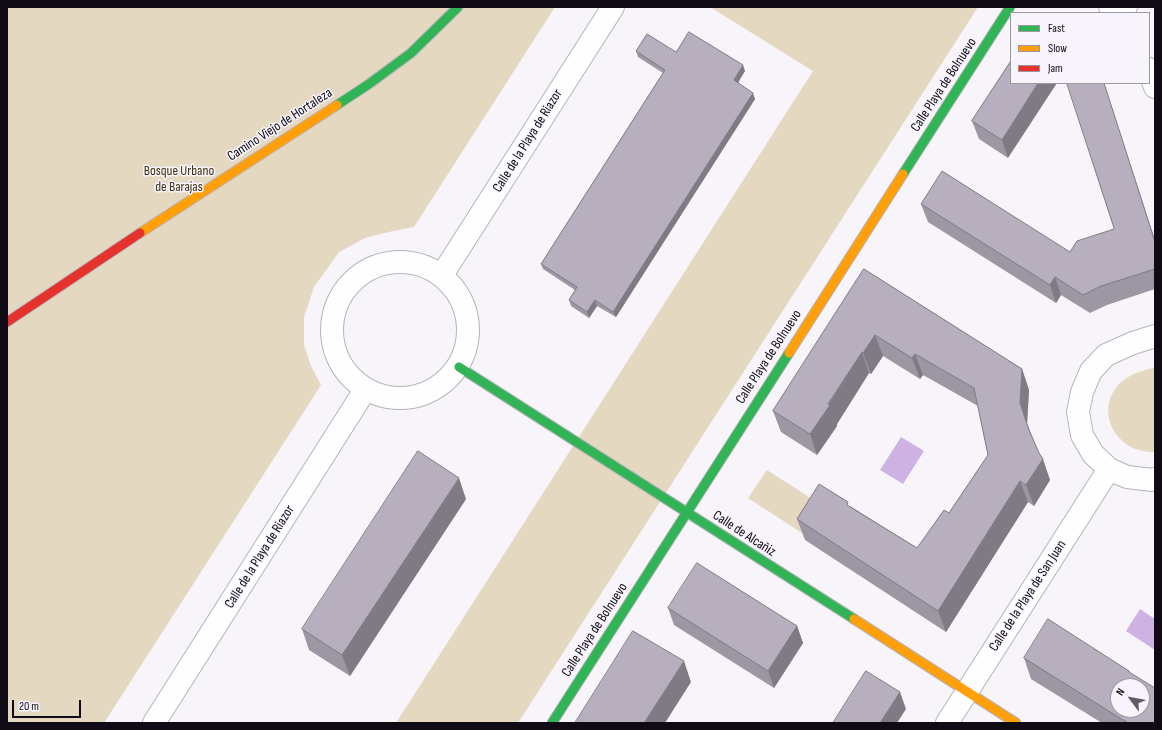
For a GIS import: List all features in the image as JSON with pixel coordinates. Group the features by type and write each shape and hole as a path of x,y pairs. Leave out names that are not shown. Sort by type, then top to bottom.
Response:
{"street":[{"name":"Camino Viejo de Hortaleza","path":"7,322 183,204 369,84 411,53 458,7"},
{"name":"Calle de la Playa de Riazor","path":"442,275 613,7"},
{"name":"Calle Playa de Bolnuevo","path":"552,723 1010,7"},
{"path":"1110,7 1114,10 1128,7"},
{"path":"1150,72 1155,87"},
{"path":"388,262 416,263 442,275 459,294 468,318 468,344 459,367 440,387 417,397 391,399 365,390 345,373 333,348 332,319 342,293 362,273 388,262"},
{"path":"1155,336 1133,343 1106,355 1091,371 1082,392 1078,412 1082,435 1093,454 1109,469 1127,477 1155,480"},
{"name":"Calle de Alcañiz","path":"459,367 1016,723"},
{"name":"Calle de la Playa de Riazor","path":"154,723 365,390"},
{"name":"Calle de la Playa de San Juan","path":"947,723 1109,469"}],"green space":[{"name":"Bosque Urbano de Barajas","path":"7,7 555,7 414,227 365,238 339,252 314,287 304,317 304,345 311,366 321,385 104,723 7,723"},
{"path":"710,7 978,7 518,723 396,723 813,71"},
{"path":"1155,367 1155,452 1142,451 1130,446 1120,439 1113,430 1109,419 1108,407 1112,395 1119,384 1136,373"},
{"path":"767,470 823,506 805,535 748,498"}],"shaded area":[{"path":"901,437 924,451 903,484 880,470"},
{"path":"1140,609 1155,619 1155,650 1126,631"}],"building":[{"path":"689,32 743,65 734,80 753,93 613,312 595,300 587,312 569,300 577,287 541,264 665,70 636,51 647,34 676,52"},
{"path":"1010,63 1010,84 1037,84 1002,140 972,121"},
{"path":"1067,84 1104,84 1155,242 1155,269 1101,286 1083,295 1055,277 1050,285 921,204 942,171 1070,252 1077,241 1114,229"},
{"path":"864,269 1022,369 1020,403 1029,430 1043,459 1026,485 1020,481 938,611 797,519 819,484 848,502 847,505 917,548 944,510 949,513 988,455 974,388 915,354 912,358 875,335 863,353 862,352 828,404 830,405 810,434 773,411"},
{"path":"418,451 459,478 342,655 302,629"},
{"path":"697,563 797,626 768,671 668,608"},
{"path":"1048,619 1139,678 1110,678 1110,712 1024,658"},
{"path":"633,631 684,661 644,723 575,723"},
{"path":"866,671 900,692 880,723 833,723"},
{"path":"1150,685 1155,688 1155,723 1128,723 1120,718 1150,718"}],"traffic: fast":[{"path":"337,105 369,84 411,53 458,7"},
{"path":"903,174 1010,7"},
{"path":"552,723 789,353"},
{"path":"459,367 854,619"}],"traffic: slow":[{"path":"140,233 337,105"},
{"path":"789,353 903,174"},
{"path":"854,619 1016,723"}],"traffic: jam":[{"path":"7,322 140,233"}]}
